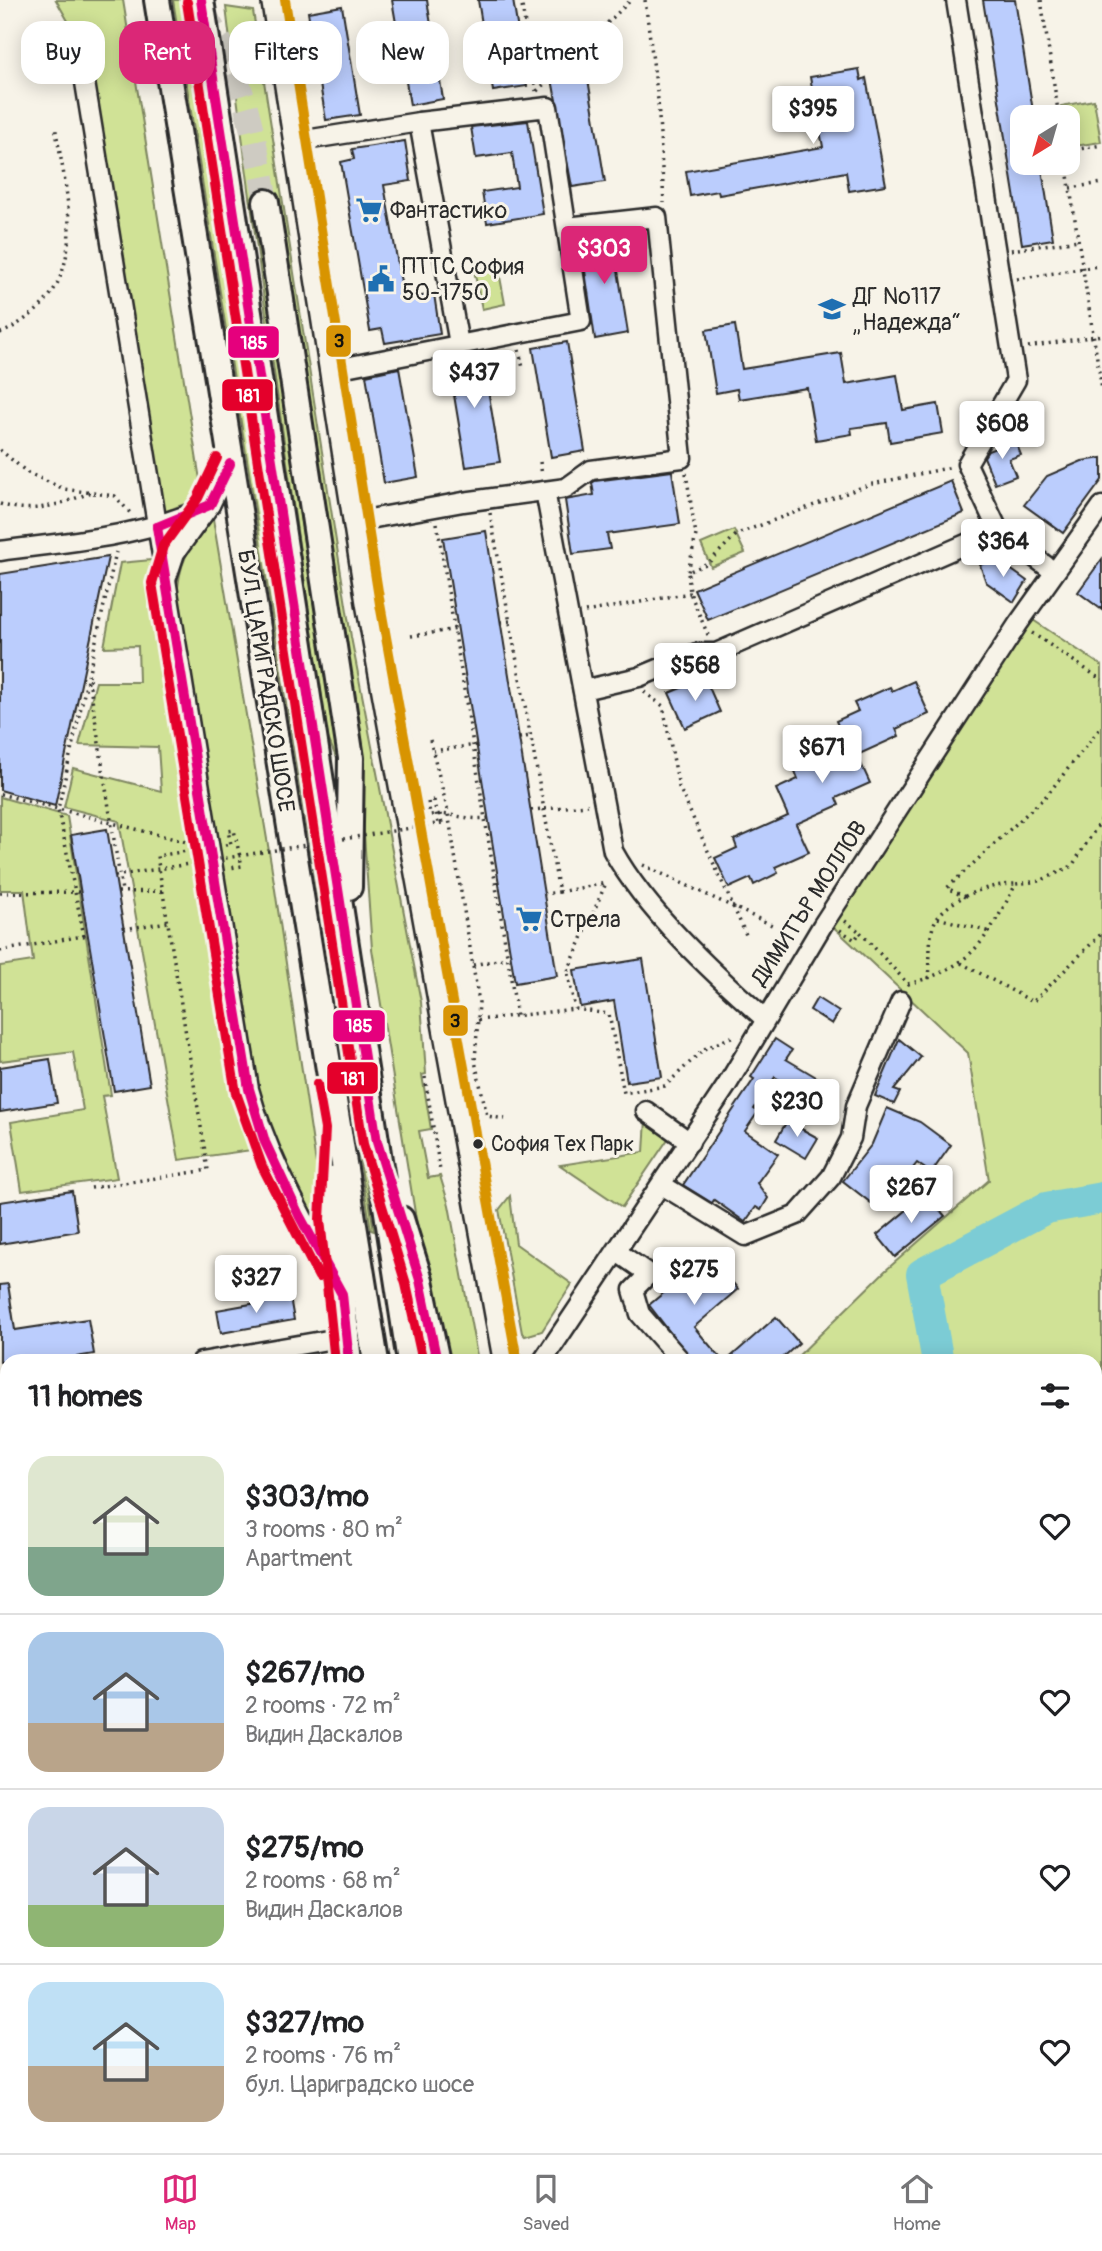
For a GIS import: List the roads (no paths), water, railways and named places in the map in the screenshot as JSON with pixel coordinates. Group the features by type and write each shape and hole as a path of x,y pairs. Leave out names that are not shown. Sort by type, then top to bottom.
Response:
{"highway":[{"name":"БУЛ. ЦАРИГРАДСКО ШОСЕ","path":"157,0 375,1354"},
{"name":"БУЛ. ЦАРИГРАДСКО ШОСЕ","path":"201,0 409,1354"},
{"path":"266,202 351,758 348,958"},
{"path":"339,1128 334,1219 348,1354"},
{"path":"377,1142 420,1280 436,1354"}],"street":[{"path":"271,0 379,681 502,1354"},
{"path":"956,0 1016,380 967,464 998,530 1053,571"},
{"path":"85,84 151,528 166,581 213,847 256,1115 265,1142 299,1215 342,1294"},
{"path":"293,142 541,102 567,227 581,321 330,370"},
{"path":"419,122 459,344"},
{"path":"353,522 566,488 591,470 682,458 657,218 567,227"},
{"path":"166,581 175,553 210,506 230,464"},
{"path":"545,491 614,851 629,879 723,982 765,1019"},
{"path":"0,551 151,528 210,506"},
{"name":"ДИМИТЪР МОЛЛОВ","path":"547,1354 690,1142 765,1019 1018,624 1053,571 1102,506"},
{"path":"583,690 639,677 697,653 716,653 998,530"},
{"path":"662,1185 745,1236 797,1215 831,1177 851,1138 856,1106 901,1001"},
{"path":"646,1111 690,1142"},
{"path":"617,1252 649,1275 633,1290 640,1314 674,1354"},
{"path":"247,1354 345,1337"}],"waterway":[{"path":"937,1354 922,1274 1046,1208 1102,1198"}],"tunnel":[{"path":"201,9 237,78 251,126 266,202"}],"place":[{"name":"Фантастико","path":"369,210"},
{"name":"ПТТС София 50-1750","path":"381,279"},
{"name":"ДГ №117 „Надежда“","path":"832,309"},
{"name":"Стрела","path":"529,919"},
{"name":"София Тех Парк","path":"478,1144"}]}
